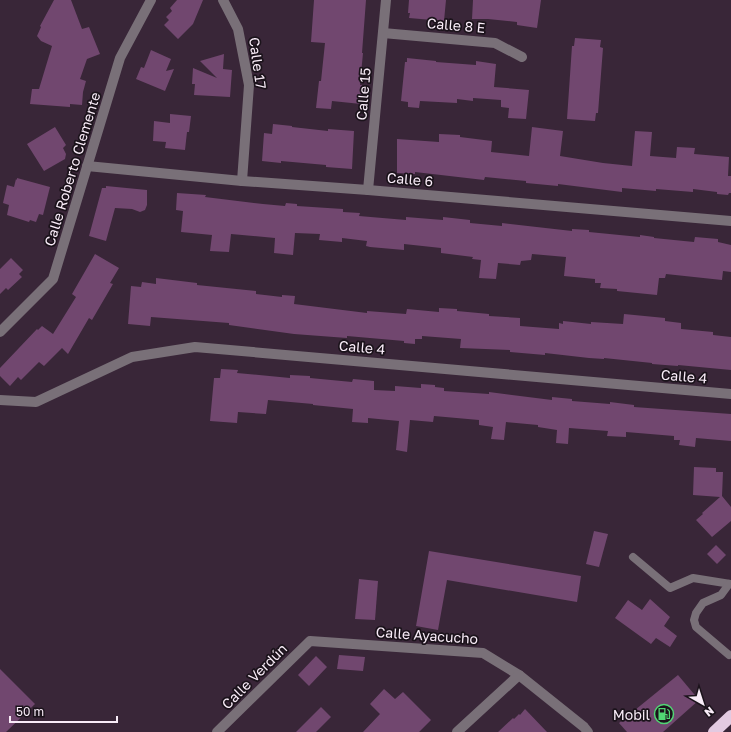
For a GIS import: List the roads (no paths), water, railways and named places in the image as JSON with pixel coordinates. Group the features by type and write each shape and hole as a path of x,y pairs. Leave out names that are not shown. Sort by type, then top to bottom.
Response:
{"highway":[{"path":"714,732 731,716"}],"street":[{"name":"Calle Roberto Clemente","path":"0,332 52,279 120,58 151,0"},
{"name":"Calle 17","path":"223,0 238,29 250,85 242,181"},
{"name":"Calle 15","path":"368,190 386,0"},
{"name":"Calle 8 E","path":"383,33 496,43 522,57"},
{"name":"Calle 6","path":"87,166 242,181 368,190 731,221"},
{"name":"Calle 4","path":"0,400 36,402 132,357 196,346 731,394"},
{"name":"Calle Ayacucho","path":"310,641 483,653 519,675 588,732"},
{"name":"Calle Verdún","path":"217,732 310,641"},
{"path":"457,732 519,675"}],"lane":[{"path":"633,557 670,588 693,578 730,584"},
{"path":"729,655 696,627 694,620 696,613 704,603 721,594 730,584"}],"place":[{"name":"Mobil","path":"664,714"}]}
